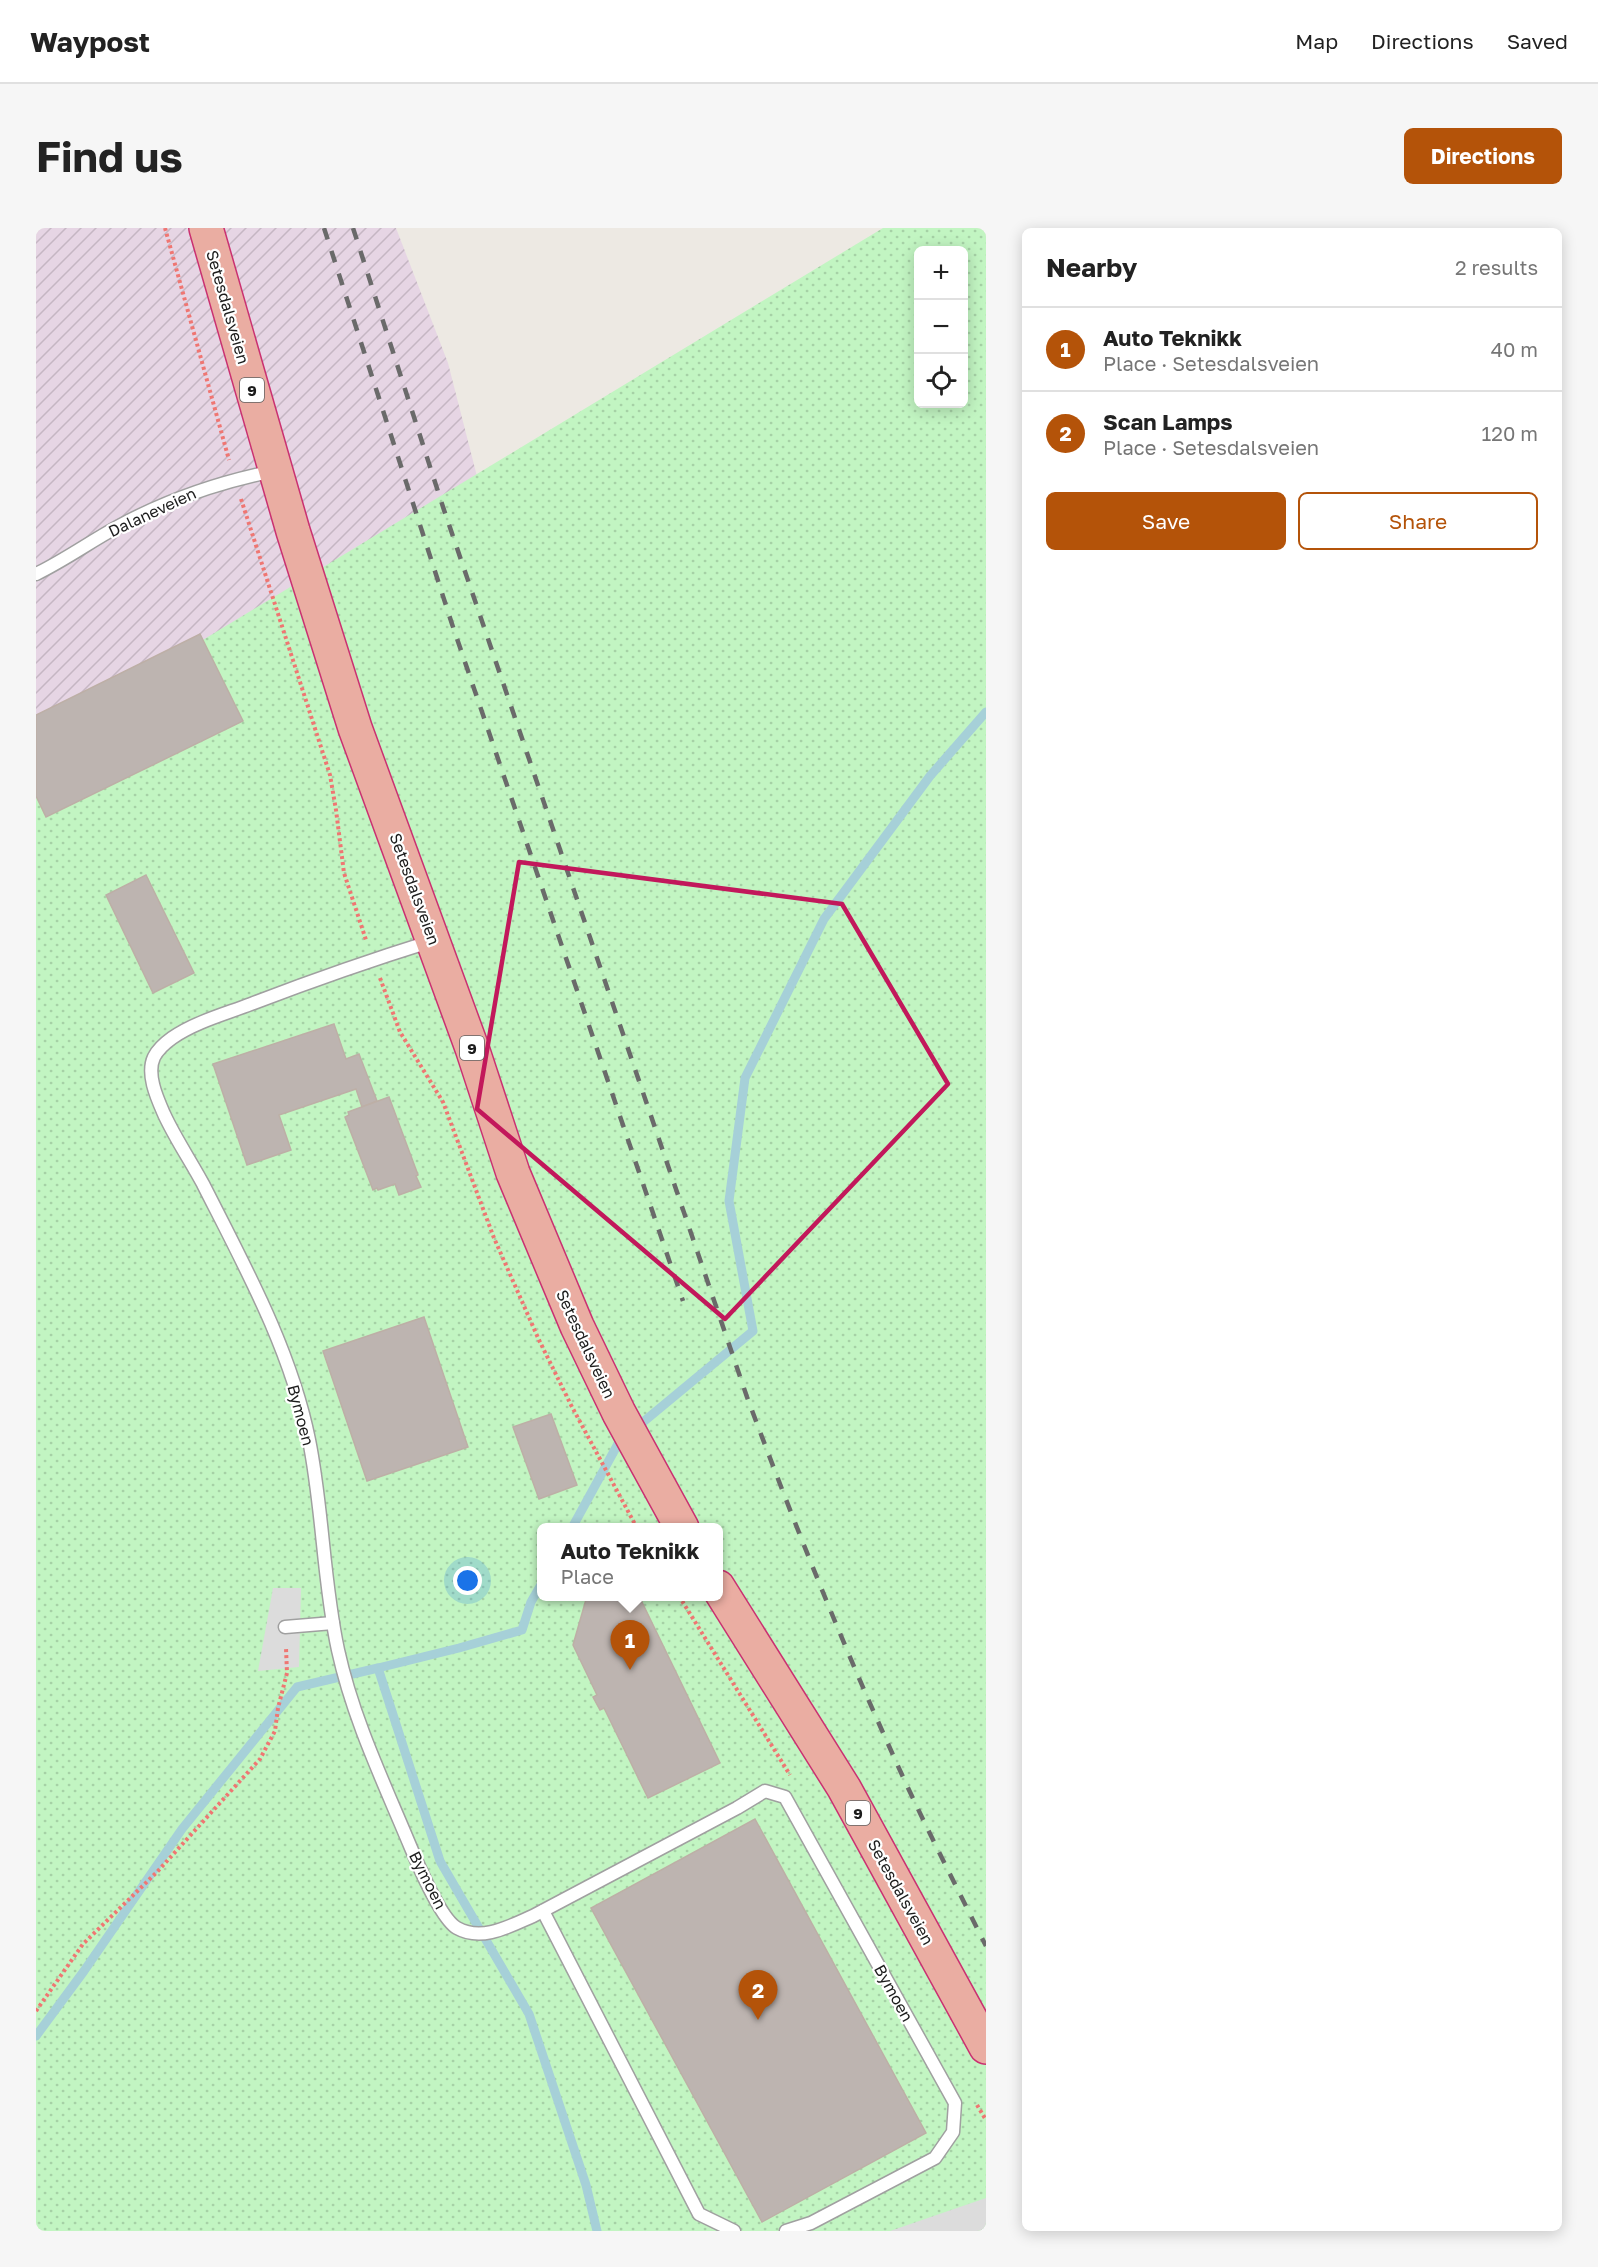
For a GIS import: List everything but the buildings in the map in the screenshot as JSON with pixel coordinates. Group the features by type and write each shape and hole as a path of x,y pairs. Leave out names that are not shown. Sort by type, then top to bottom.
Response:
{"highway":[{"name":"Setesdalsveien","path":"206,228 275,471 355,728 472,1048 513,1173 576,1326 619,1413 680,1523"},
{"name":"Setesdalsveien","path":"723,1595 844,1788 986,2047"}],"lane":[{"name":"Dalaneveien","path":"36,574 121,525 192,492 234,479 275,471"},
{"name":"Bymoen","path":"433,941 373,959 199,1024 173,1037 162,1045 154,1058 151,1069 154,1087 164,1114 202,1182 263,1306 299,1399 311,1452 333,1623 354,1709 368,1748 419,1867 438,1903 453,1925 460,1929 490,1932 501,1930 543,1911 765,1791 785,1797 955,2103 953,2132 935,2158 811,2223 786,2231"},
{"path":"285,1627 333,1623"},
{"path":"543,1911 699,2214 734,2231"}],"path":[{"path":"165,228 234,479 330,776 344,873 356,915 400,1032 443,1102 494,1238 539,1340 571,1405 636,1523"},
{"path":"36,2012 83,1944 157,1872 260,1759 275,1731 287,1673 285,1627"}],"highlighted area":[{"path":"519,862 842,904 948,1084 725,1319 477,1109"}],"shaded area":[{"path":"36,228 396,228 448,363 492,535 542,1523 537,1523 36,1002"},
{"path":"273,1588 301,1588 299,1667 258,1671"},
{"path":"986,2198 986,2231 890,2231"}],"green space":[{"path":"883,228 986,228 986,2231 36,2231 36,741"}],"waterway":[{"path":"575,1523 619,1442 753,1331 729,1201 745,1078 824,919 930,776 986,712"},
{"path":"378,1668 522,1630 531,1602 537,1592"},
{"path":"36,2036 182,1829 297,1687 378,1668 440,1861 529,2014 586,2185 597,2231"}],"railway":[{"path":"324,228 452,624 683,1301"},
{"path":"353,228 444,510 747,1397 851,1660 912,1797 986,1946"}],"place":[{"name":"Auto Teknikk","path":"630,1670"},
{"name":"Scan Lamps","path":"758,2020"}]}
